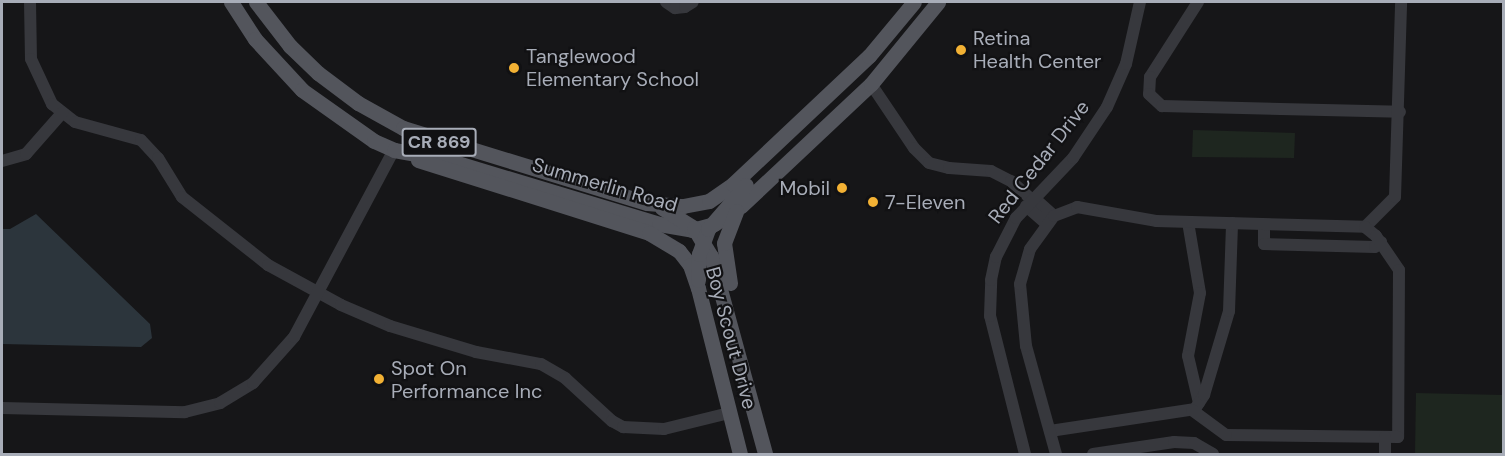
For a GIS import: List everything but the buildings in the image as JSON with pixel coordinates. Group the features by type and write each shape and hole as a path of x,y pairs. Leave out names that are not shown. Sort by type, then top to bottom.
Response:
{"main road":[{"name":"Summerlin Road","path":"231,2 255,39 302,90 358,132 394,150 444,159 670,227 703,232"},
{"name":"Summerlin Road","path":"256,2 290,46 318,73 386,119 436,141 647,203 683,206 709,201 733,184 886,38 914,2"},
{"path":"703,232 736,210 871,84 938,2"},
{"path":"871,84 886,38"},
{"path":"698,288 703,232 726,204 783,149 795,126"},
{"name":"Boy Scout Drive","path":"394,150 443,171 655,236 685,257 698,288 740,454"},
{"name":"Boy Scout Drive","path":"647,203 676,214 703,232 718,274 765,454"},
{"path":"736,210 725,237 724,255 757,383 757,423"}],"street":[{"path":"30,2 35,74 52,104 62,113 91,128 141,140 158,158 174,188 199,213 268,265 317,293 390,326 476,352 541,364 565,378 612,421 623,427 664,429 729,413"},
{"path":"666,2 675,8 685,8 693,2"},
{"name":"Red Cedar Drive","path":"1025,454 992,329 990,293 1000,245 1031,201 1073,158 1107,107 1126,63 1140,2"},
{"path":"1198,2 1150,76 1149,94 1162,106 1400,112"},
{"path":"1365,227 1395,197 1400,112 1401,2"},
{"path":"871,84 914,148 929,163 949,168 991,171 1011,181 1050,220"},
{"path":"2,161 26,154 62,113"},
{"path":"2,408 185,412 220,403 253,383 274,363 294,337 394,150"},
{"path":"1056,454 1026,346 1020,284 1030,249 1050,220 1077,207 1156,221 1365,227 1381,242 1399,270 1398,437 1226,435 1196,406 1188,356 1200,293 1188,222"},
{"path":"1196,406 1229,311 1232,223"},
{"path":"1264,225 1264,244 1375,248 1381,242"},
{"path":"1050,431 1196,406"},
{"path":"1384,454 1385,437"},
{"path":"1093,454 1174,442 1194,443 1206,452"}],"shaded area":[{"path":"1193,130 1295,133 1294,158 1192,157"},
{"path":"36,214 150,324 152,338 141,347 2,344 2,229 10,229"},
{"path":"1416,393 1503,395 1503,454 1415,454"}],"place":[{"name":"Retina Health Center","path":"961,50"},
{"name":"Tanglewood Elementary School","path":"514,68"},
{"name":"Mobil","path":"842,188"},
{"name":"7-Eleven","path":"873,202"},
{"name":"Spot On Performance Inc","path":"379,379"}]}
